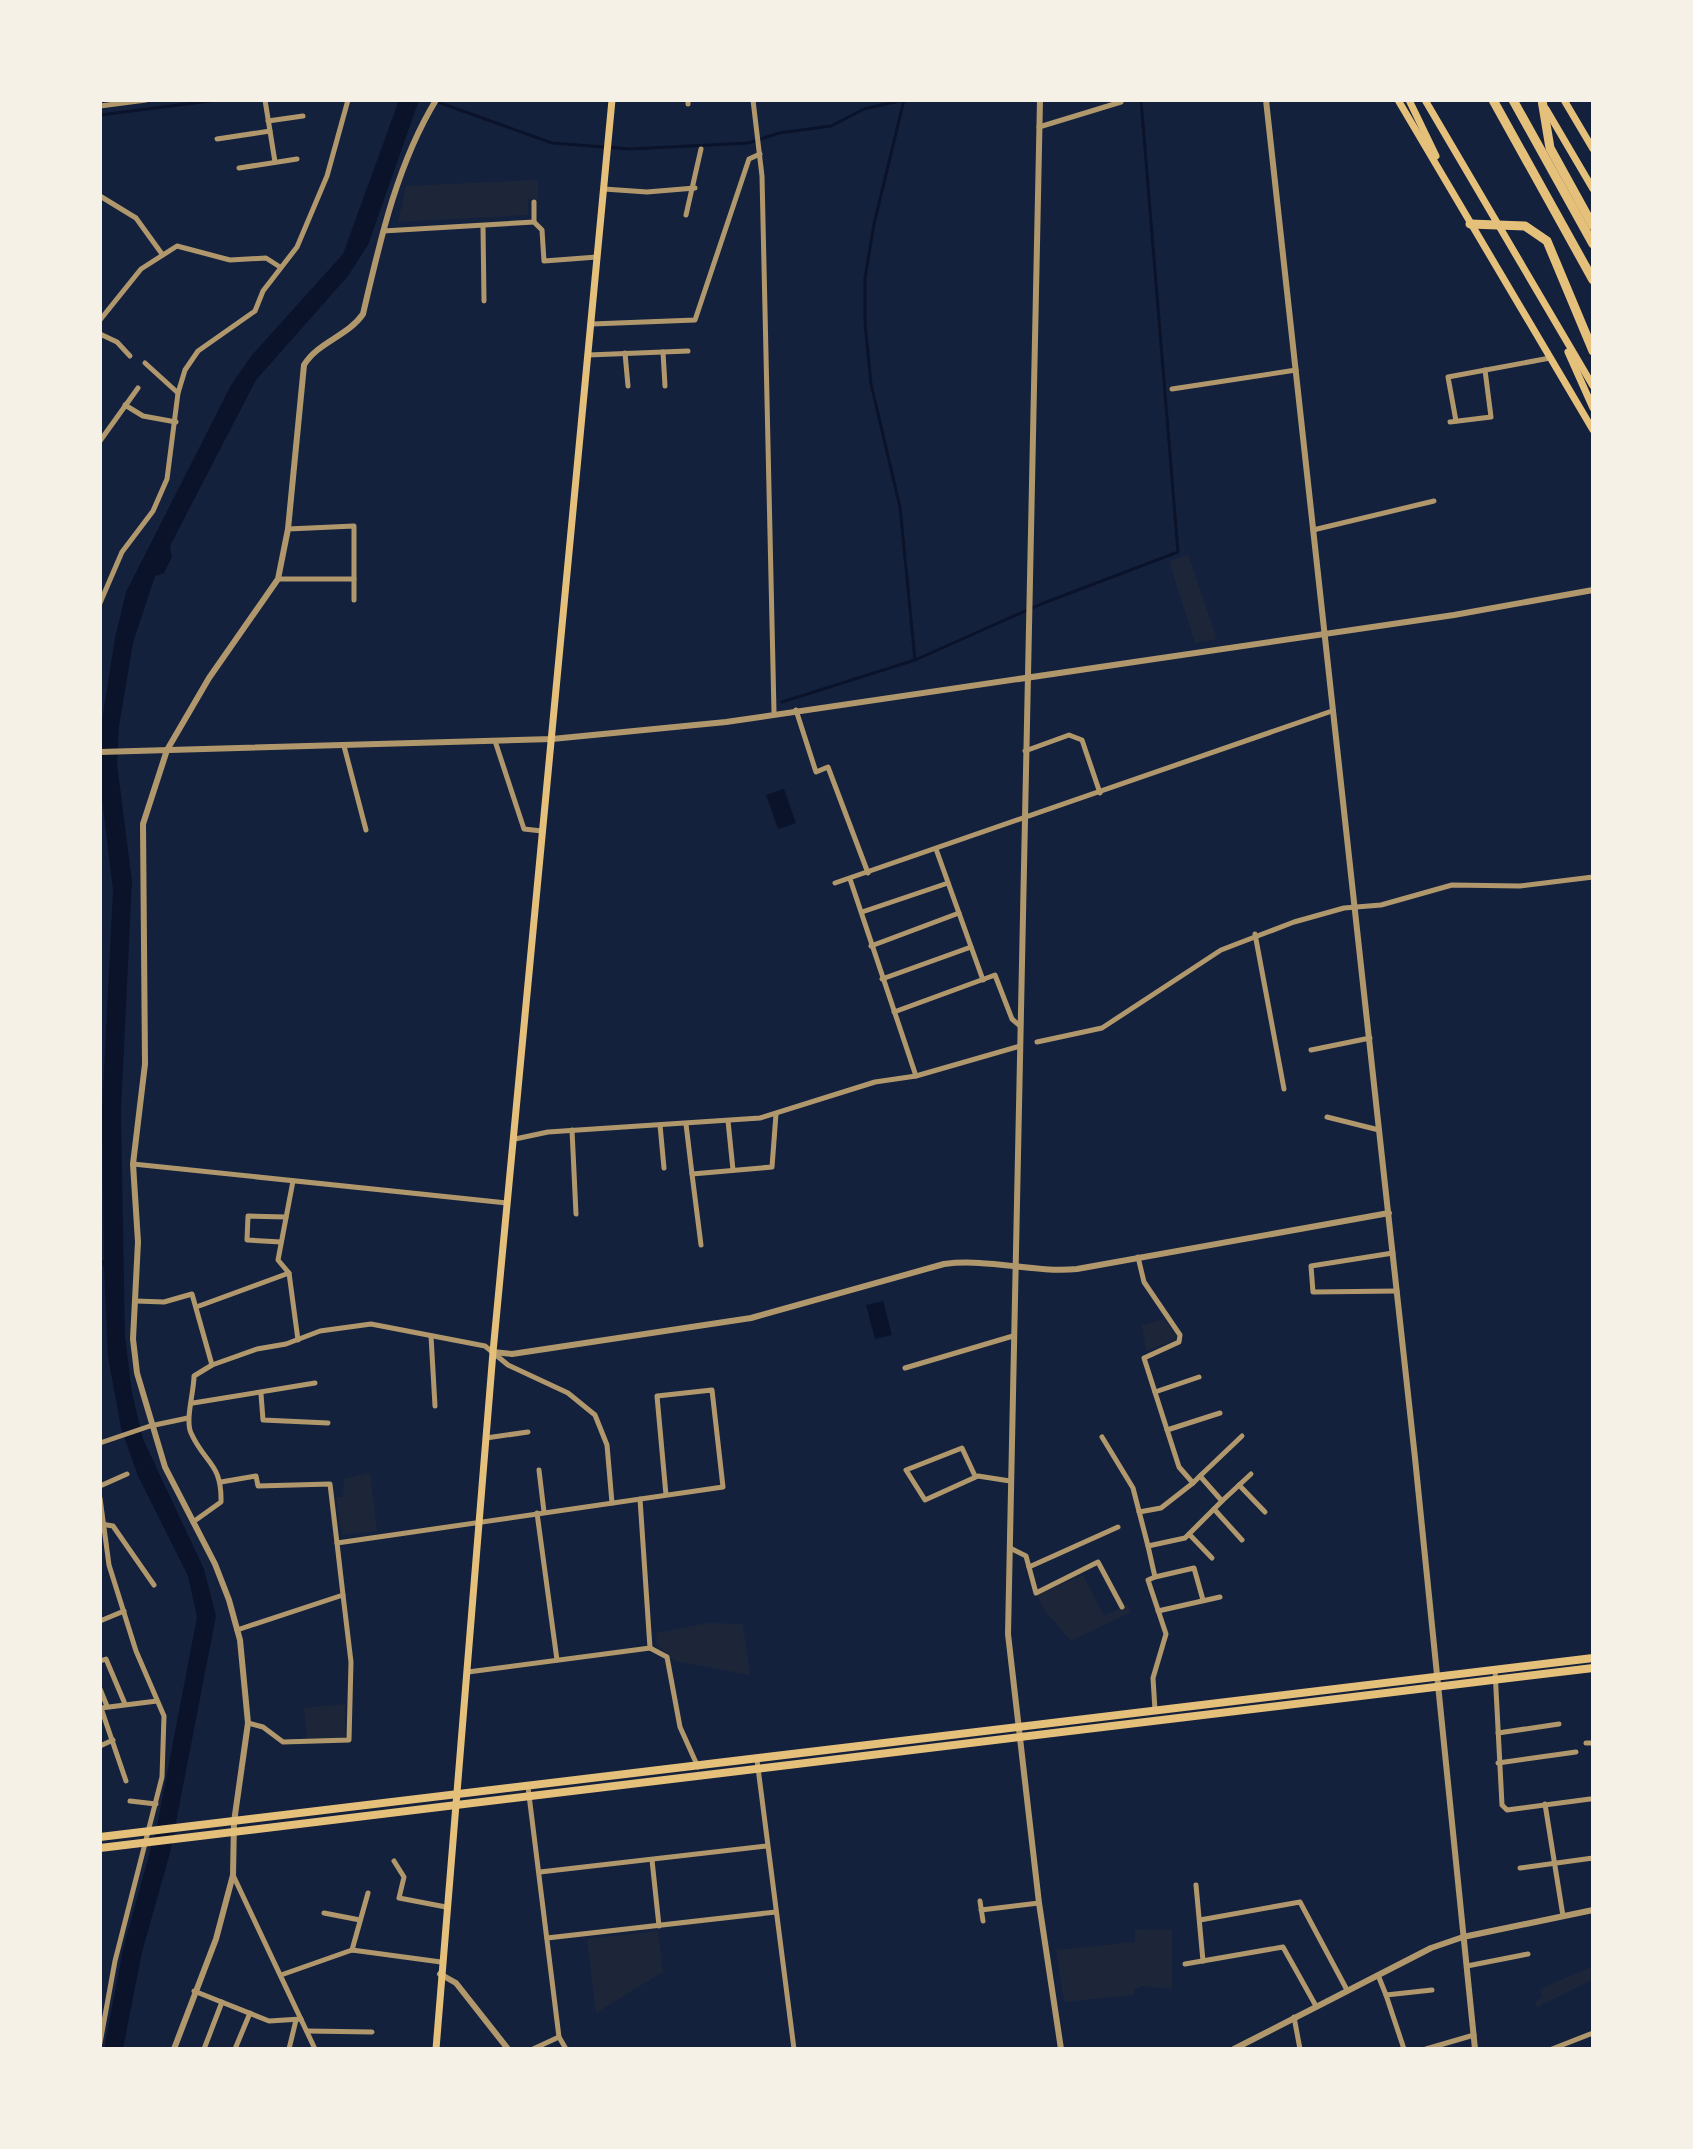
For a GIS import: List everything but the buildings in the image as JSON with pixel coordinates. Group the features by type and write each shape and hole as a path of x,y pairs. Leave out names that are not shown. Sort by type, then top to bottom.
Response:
{"highway":[{"path":"1493,100 1593,280"},
{"path":"1513,100 1593,244"},
{"path":"1541,100 1546,136 1593,226"},
{"path":"1470,224 1525,226 1547,241 1593,351"},
{"path":"1018,1733 1155,1710 1593,1658"},
{"path":"529,1791 1593,1668"},
{"path":"100,1848 698,1767 758,1765"},
{"path":"100,1837 454,1801"}],"main road":[{"path":"436,2049 485,1438 612,100"},
{"path":"1398,100 1593,430"},
{"path":"1409,100 1442,173"},
{"path":"1425,100 1593,386"},
{"path":"1541,100 1593,189"},
{"path":"1564,100 1593,149"},
{"path":"1555,321 1593,408"}],"street":[{"path":"100,106 146,100"},
{"path":"265,100 275,162"},
{"path":"100,603 122,552 153,511 167,479 178,393 185,370 198,351 255,311 280,267 310,225 343,125 348,100"},
{"path":"753,100 760,154 774,712"},
{"path":"1040,100 1008,1634 1039,1903 1061,2049"},
{"path":"1266,100 1389,1213 1475,2049"},
{"path":"174,2049 216,1939 233,1875 234,1822 248,1723 237,1630 215,1564 165,1467 150,1426 136,1362 138,1242 133,1164 145,1064 143,824 167,750 209,678 278,579 288,529 304,365 318,349 352,327 363,314 383,231 418,129 434,102"},
{"path":"1039,127 1121,102"},
{"path":"268,121 303,116"},
{"path":"217,139 270,131"},
{"path":"686,215 695,188 701,149"},
{"path":"592,324 695,320 749,159 760,154"},
{"path":"239,168 297,159"},
{"path":"603,189 647,192 695,188"},
{"path":"100,196 136,218 162,254"},
{"path":"534,202 534,222 542,230 544,261 597,257"},
{"path":"383,231 534,222"},
{"path":"483,225 484,301"},
{"path":"100,320 141,269 177,246 230,260 266,258 280,267"},
{"path":"100,334 117,342 130,356"},
{"path":"588,355 688,351"},
{"path":"663,352 665,386"},
{"path":"625,353 628,386"},
{"path":"1485,370 1491,417 1453,422 1448,377 1485,370 1550,358"},
{"path":"145,363 178,393"},
{"path":"1172,389 1296,370"},
{"path":"100,441 138,388"},
{"path":"125,405 143,416 176,422"},
{"path":"1313,530 1434,501"},
{"path":"288,529 354,526 354,600"},
{"path":"278,579 354,579"},
{"path":"100,752 552,739 726,722 774,712 1454,615 1593,590"},
{"path":"795,709 816,772 828,767 868,873"},
{"path":"835,883 1332,711"},
{"path":"1025,751 1069,735 1082,740 1100,793"},
{"path":"495,741 524,829 544,831"},
{"path":"344,746 366,830"},
{"path":"935,849 983,980"},
{"path":"1037,1042 1102,1028 1206,958 1255,934 1452,885 1520,886 1593,877"},
{"path":"850,879 916,1076"},
{"path":"862,912 948,883"},
{"path":"871,946 959,913"},
{"path":"1255,934 1284,1089"},
{"path":"882,979 971,947"},
{"path":"894,1012 995,975 1012,1019 1020,1026"},
{"path":"1311,1050 1370,1038"},
{"path":"515,1139 572,1130 728,1121 776,1114 875,1082 916,1076 1020,1046"},
{"path":"692,1174 772,1167 776,1114"},
{"path":"1327,1117 1380,1130"},
{"path":"728,1121 733,1170"},
{"path":"686,1124 701,1245"},
{"path":"660,1125 664,1168"},
{"path":"572,1130 576,1214"},
{"path":"133,1164 508,1203"},
{"path":"293,1181 278,1260 289,1273 298,1340"},
{"path":"493,1352 512,1354 751,1318 944,1264 990,1262 1056,1271 1389,1213"},
{"path":"281,1242 247,1240 248,1216 286,1217"},
{"path":"1393,1253 1311,1266 1313,1292 1397,1291"},
{"path":"1138,1257 1144,1282 1180,1335 1179,1342 1144,1358 1179,1467 1193,1483"},
{"path":"199,1306 289,1273"},
{"path":"136,1301 164,1302 192,1294 199,1306 212,1365"},
{"path":"193,1522 221,1502 221,1482 190,1431 188,1418 193,1403 194,1376 212,1365 257,1349 298,1340 320,1331 371,1324 485,1346 518,1370 568,1393 595,1415 607,1445 612,1503"},
{"path":"431,1336 435,1406"},
{"path":"905,1368 1013,1336"},
{"path":"1155,1392 1199,1377"},
{"path":"193,1403 315,1383"},
{"path":"337,1543 723,1487 712,1390 657,1396 666,1495"},
{"path":"261,1394 263,1420 328,1423"},
{"path":"1167,1430 1220,1413"},
{"path":"100,1443 150,1426 188,1418"},
{"path":"485,1438 528,1432"},
{"path":"1139,1512 1161,1508 1193,1483 1242,1436"},
{"path":"1102,1437 1133,1488 1155,1577"},
{"path":"975,1476 962,1448 906,1470 925,1500 975,1476 1010,1481"},
{"path":"539,1470 544,1512"},
{"path":"100,1486 127,1474"},
{"path":"1148,1546 1189,1534 1251,1474"},
{"path":"221,1482 256,1476 258,1486 330,1484 351,1662 349,1740 283,1742 263,1727 248,1723"},
{"path":"1200,1476 1222,1501"},
{"path":"1239,1485 1265,1512"},
{"path":"100,1498 101,1524 109,1565 136,1651 164,1716 162,1777 151,1831 115,1961 100,2043"},
{"path":"640,1499 650,1648"},
{"path":"1214,1509 1242,1540"},
{"path":"537,1513 557,1660"},
{"path":"101,1524 113,1526 154,1585"},
{"path":"1029,1567 1118,1527"},
{"path":"1189,1534 1212,1558"},
{"path":"1010,1548 1026,1556 1036,1593 1098,1562 1122,1607"},
{"path":"1155,1710 1153,1678 1166,1634 1148,1580 1194,1568 1203,1600"},
{"path":"237,1630 343,1595"},
{"path":"1158,1611 1220,1597"},
{"path":"100,1621 124,1611"},
{"path":"468,1672 650,1648 667,1657 680,1727 698,1767"},
{"path":"100,1661 106,1659 125,1704"},
{"path":"1495,1670 1502,1805 1507,1810 1590,1799"},
{"path":"100,1689 107,1706"},
{"path":"126,1781 101,1708 157,1701"},
{"path":"1498,1733 1559,1724"},
{"path":"100,1746 113,1740"},
{"path":"1498,1763 1576,1752"},
{"path":"758,1765 794,2049"},
{"path":"529,1791 559,2037 566,2049"},
{"path":"130,1801 156,1804"},
{"path":"1545,1804 1563,1916"},
{"path":"540,1872 767,1846"},
{"path":"1520,1868 1593,1858"},
{"path":"652,1860 659,1926"},
{"path":"394,1861 404,1877 399,1898 446,1907"},
{"path":"233,1875 315,2049"},
{"path":"1196,1885 1203,1961"},
{"path":"352,1950 368,1893"},
{"path":"980,1901 983,1921"},
{"path":"1200,1920 1300,1902 1347,1990"},
{"path":"981,1910 1039,1903"},
{"path":"1234,2049 1431,1948 1463,1937 1593,1910"},
{"path":"547,1938 776,1912"},
{"path":"324,1913 360,1920"},
{"path":"1185,1964 1283,1947 1316,2006"},
{"path":"281,1975 352,1950 441,1962"},
{"path":"1467,1966 1528,1954"},
{"path":"440,1974 456,1983 508,2049"},
{"path":"1378,1975 1404,2049"},
{"path":"1386,1995 1432,1990"},
{"path":"194,1991 269,2021 299,2020"},
{"path":"204,2049 222,2002"},
{"path":"235,2049 250,2013"},
{"path":"1294,2017 1300,2049"},
{"path":"289,2049 299,2020"},
{"path":"307,2031 372,2032"},
{"path":"1552,2049 1593,2033"},
{"path":"1426,2049 1474,2035"},
{"path":"533,2049 559,2037"}],"shaded area":[{"path":"399,100 419,100 368,245 348,276 256,380 170,546 172,557 164,573 155,576 133,643 119,726 117,764 132,881 121,1111 125,1336 132,1393 143,1439 204,1569 216,1616 170,1853 142,1952 123,2049 104,2049 123,1949 157,1826 197,1617 188,1576 138,1476 121,1428 108,1357 104,1268 101,1261 104,1260 102,1110 113,890 100,782 100,733 115,638 126,592 231,385 252,355 343,254"},
{"path":"538,180 538,199 528,199 528,215 398,222 406,186"},
{"path":"1188,555 1217,639 1195,643 1169,561"},
{"path":"784,789 796,823 778,829 766,795"},
{"path":"883,1301 892,1335 875,1339 866,1305"},
{"path":"1164,1319 1176,1335 1175,1340 1146,1351 1142,1325"},
{"path":"370,1473 377,1531 342,1535 336,1497 343,1497 344,1479"},
{"path":"1083,1575 1104,1616 1127,1605 1131,1612 1071,1641 1043,1608 1037,1595"},
{"path":"707,1623 743,1624 750,1675 674,1661 657,1644 656,1633"},
{"path":"345,1704 345,1737 307,1740 304,1708"},
{"path":"1172,1929 1172,1989 1142,1986 1135,1989 1133,1995 1064,2002 1056,1950 1135,1942 1135,1930"},
{"path":"658,1931 663,1972 596,2013 587,1939"},
{"path":"1593,1966 1593,1979 1537,2007 1535,2002 1542,1997 1540,1989"}],"waterway":[{"path":"100,115 218,100"},
{"path":"432,100 552,143 630,149 749,143 779,133 831,126 864,109 904,100"},
{"path":"904,100 874,224 865,278 865,323 871,384 900,507 915,660"},
{"path":"782,702 915,660 1041,604 1178,552 1141,100"}]}
